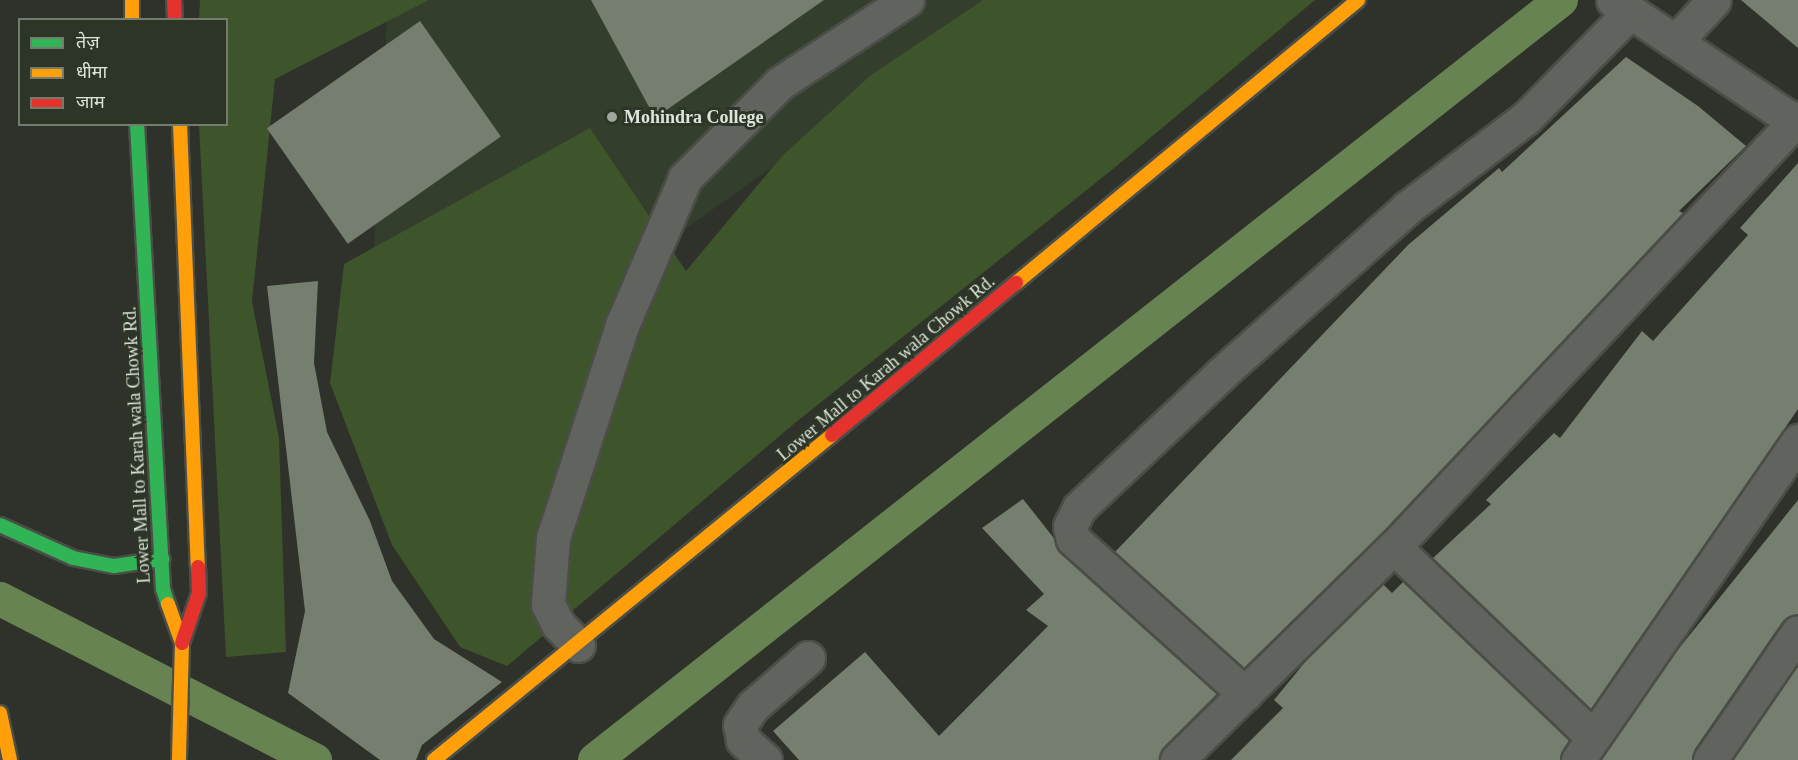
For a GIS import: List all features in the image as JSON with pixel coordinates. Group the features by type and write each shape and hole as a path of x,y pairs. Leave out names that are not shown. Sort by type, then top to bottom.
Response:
{"main road":[{"path":"132,0 132,18"},
{"path":"174,0 175,18"},
{"name":"Lower Mall to Karah wala Chowk Rd.","path":"434,760 578,645 1358,0"},
{"name":"Lower Mall to Karah wala Chowk Rd.","path":"137,126 163,589 182,650 178,760"},
{"path":"180,126 199,593 182,650"},
{"path":"0,525 73,558 114,566 162,560"},
{"path":"0,713 10,760"}],"street":[{"path":"578,645 558,624 548,604 553,538 623,323 685,178 780,83 907,0"},
{"path":"1675,42 1714,0"},
{"path":"1177,760 1245,694 1394,547 1797,122 1622,6 1526,118 1407,208 1221,374 1079,508 1070,526 1073,539 1245,694"},
{"path":"1394,547 1585,748 1798,441"},
{"path":"1710,760 1798,632"},
{"path":"765,760 743,740 740,725 753,706 808,658"}],"shaded area":[{"name":"Mohindra College","path":"388,0 1008,0 678,234 369,333"}],"green space":[{"path":"200,0 429,0 275,79 252,302 279,438 286,652 226,657 199,126 228,126 228,18 199,18"},
{"path":"983,0 1315,0 1113,169 795,423 507,666 460,647 392,545 330,383 344,264 590,128 686,271 782,156 871,75"}],"building":[{"path":"591,0 824,0 655,118"},
{"path":"1741,0 1798,0 1798,48"},
{"path":"420,21 501,137 348,244 267,128"},
{"path":"1626,57 1698,106 1746,146 1679,211 1683,213 1381,534 1244,668 1115,552 1408,245 1499,168 1502,172"},
{"path":"1798,163 1798,409 1591,709 1433,558 1491,504 1486,500 1554,433 1560,438 1642,331 1653,341 1748,235 1740,228"},
{"path":"318,281 314,363 327,432 370,521 392,581 434,639 502,682 422,745 416,760 380,760 288,693 305,611 267,286"},
{"path":"1023,499 1053,537 1060,553 1217,694 1164,747 1159,760 799,760 773,731 865,652 939,736 1048,626 1026,610 1044,594 982,528"},
{"path":"1798,500 1798,614 1783,621 1695,749 1692,760 1601,760 1672,657"},
{"path":"1403,582 1569,740 1560,760 1231,760 1283,708 1274,700 1310,656 1383,584 1392,593"},
{"path":"1798,665 1798,760 1733,760"}],"waterway":[{"path":"595,760 1561,0"},
{"path":"0,599 315,760"}],"traffic: fast":[{"path":"137,126 163,589 168,604"},
{"path":"0,525 73,558 114,566 162,559"}],"traffic: slow":[{"path":"132,0 132,18"},
{"path":"1016,283 1358,0"},
{"path":"180,126 198,567"},
{"path":"434,760 832,435"},
{"path":"168,604 182,643 179,760"},
{"path":"0,713 10,760"}],"traffic: jam":[{"path":"174,0 175,18"},
{"path":"832,435 1016,283"},
{"path":"182,643 199,593 198,567"}],"place":[{"name":"Mohindra College","path":"612,117"}]}
